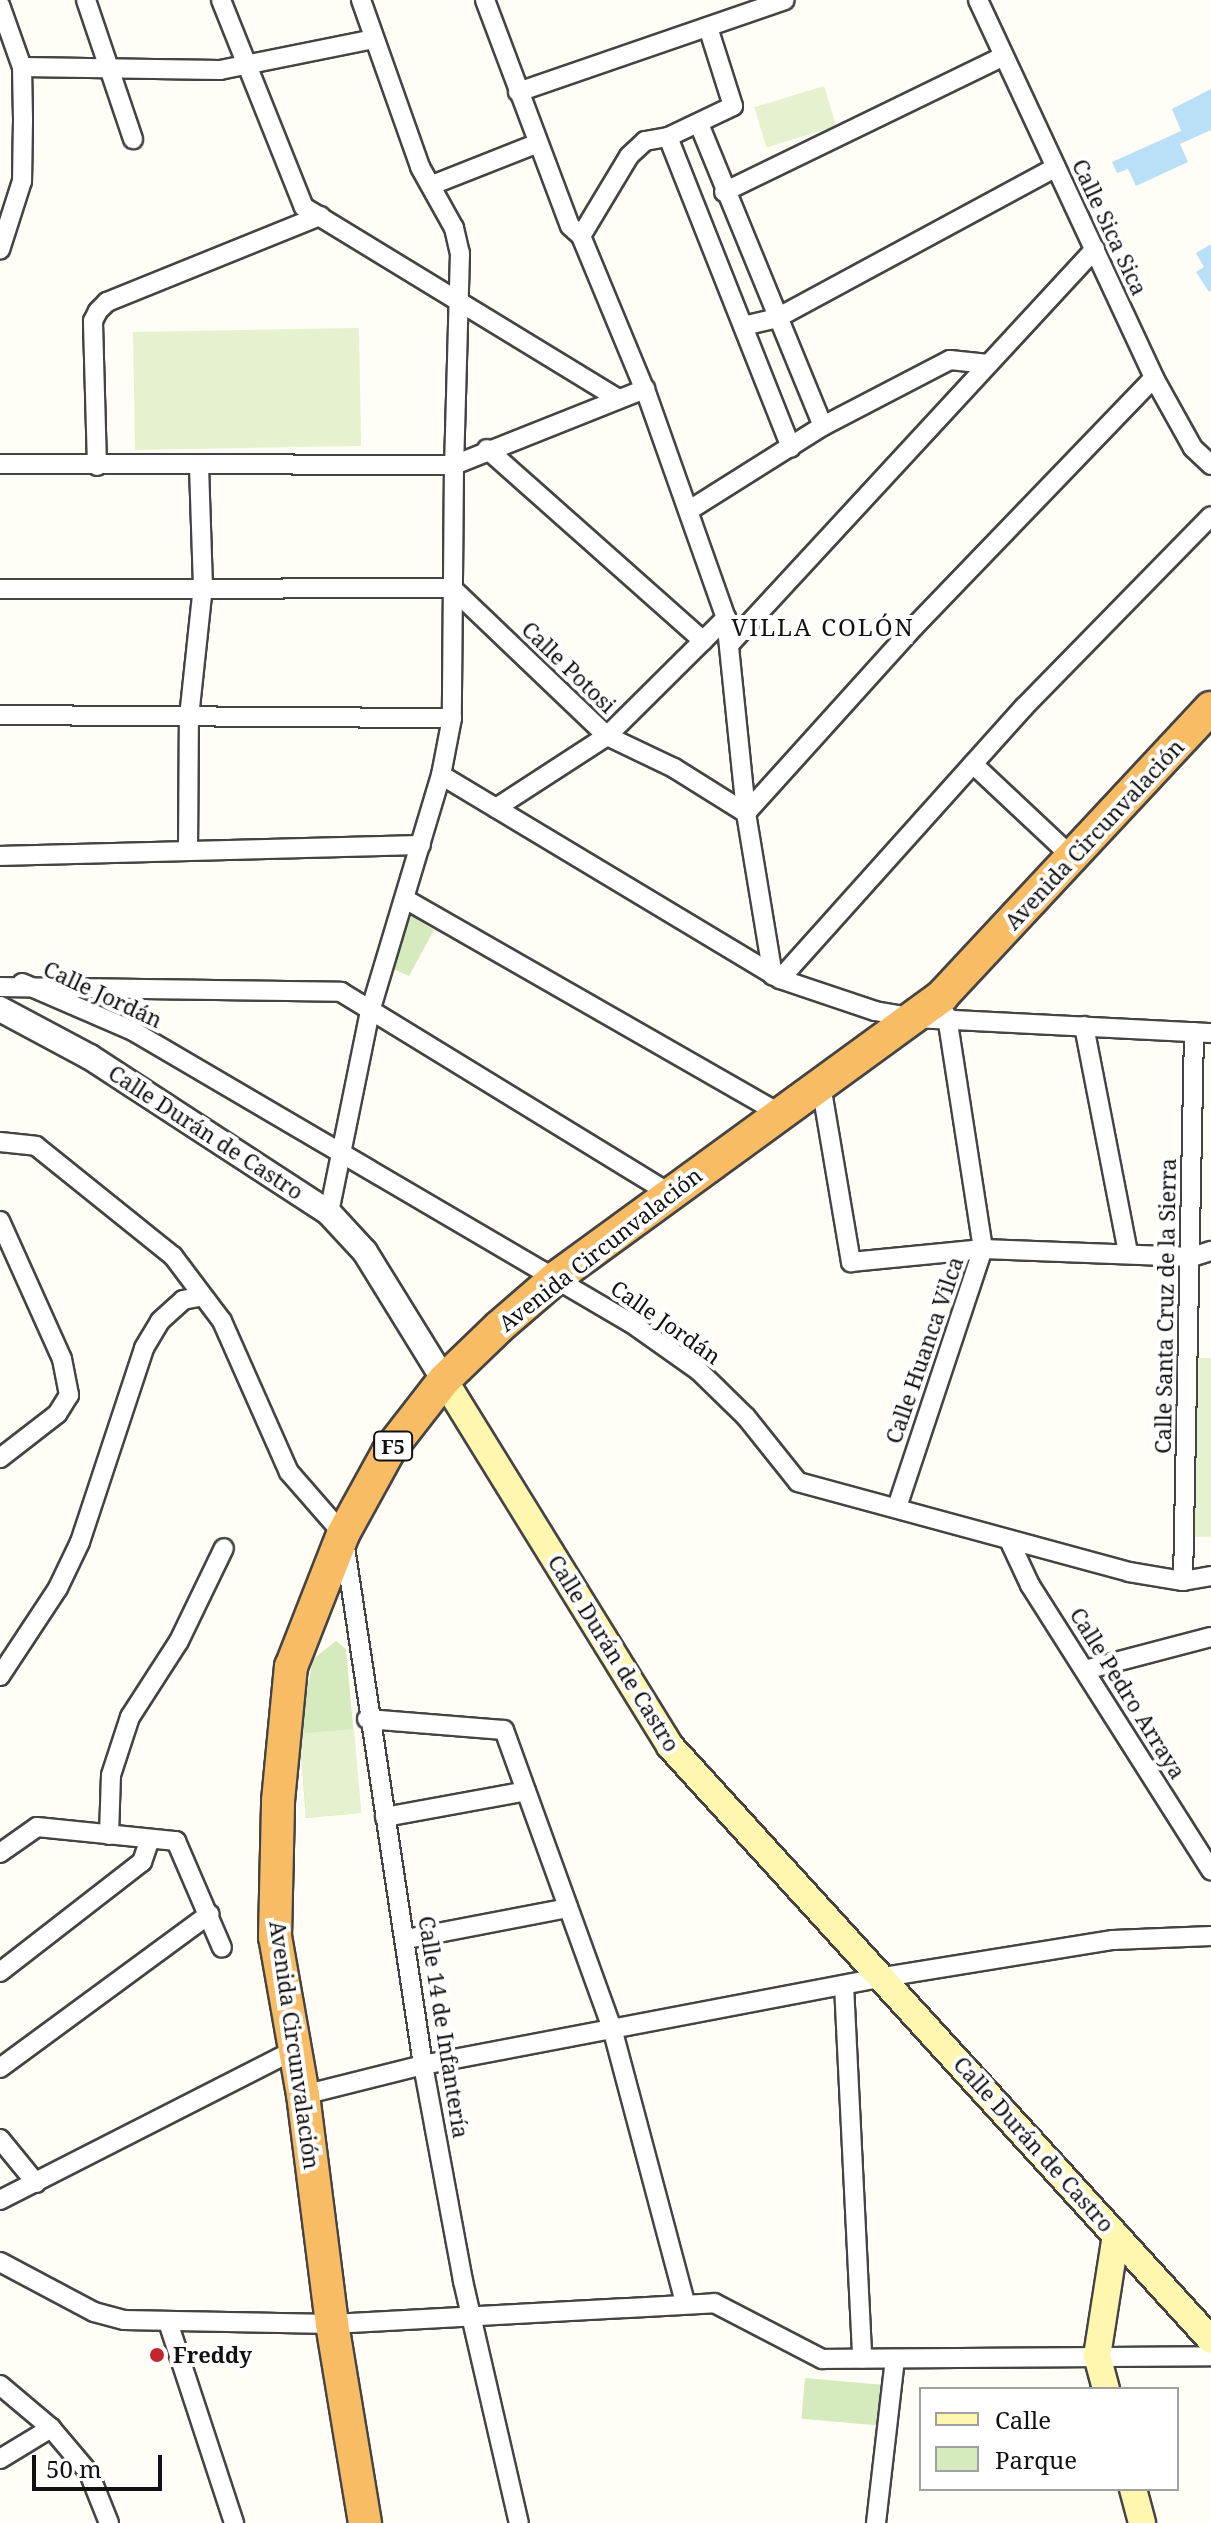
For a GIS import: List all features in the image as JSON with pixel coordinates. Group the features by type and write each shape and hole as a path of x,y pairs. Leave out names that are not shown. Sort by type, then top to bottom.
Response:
{"highway":[{"name":"Avenida Circunvalación","path":"365,2523 332,2324 303,2095 275,1937 279,1786 291,1667 343,1534 388,1452 444,1380 557,1277 942,996 1074,859 1211,708"}],"main road":[{"name":"Calle Durán de Castro","path":"444,1380 670,1746 884,1977 1211,2340"},
{"path":"1105,2387 1097,2356 1116,2235"},
{"path":"1134,2491 1142,2523"}],"street":[{"path":"86,0 133,139"},
{"path":"221,0 292,189 304,207 617,398"},
{"path":"329,1213 370,1011 441,775 452,718 454,465 461,302 454,228 420,167 361,0"},
{"path":"485,0 570,226 581,236 645,389 691,509 726,618 746,813 776,977"},
{"path":"518,92 785,0"},
{"name":"Calle Sica Sica","path":"978,0 1154,378 1193,448 1211,465"},
{"path":"0,5 22,67 22,181 0,250"},
{"path":"581,236 629,156 645,141 668,137 733,106 708,27"},
{"path":"22,67 248,67 374,39"},
{"path":"724,192 1004,56"},
{"path":"699,124 724,192 823,426"},
{"path":"668,137 791,448"},
{"path":"432,185 538,143"},
{"path":"743,326 777,318 1056,167"},
{"path":"97,466 93,321 98,311 107,302 320,216"},
{"path":"730,644 1095,249"},
{"path":"691,509 823,426 950,360 986,364"},
{"path":"746,813 914,627 1154,378"},
{"path":"0,464 454,465 487,449 645,389"},
{"path":"487,449 703,641"},
{"path":"188,851 189,717 203,587 199,464"},
{"path":"776,977 973,764 1211,516"},
{"path":"0,589 452,588"},
{"name":"Calle Potosi","path":"452,588 607,736 674,768 746,813"},
{"path":"496,808 607,736 726,618"},
{"path":"0,715 452,718"},
{"path":"973,764 1074,859"},
{"path":"441,775 776,977 875,1011 914,1018 947,1016 1203,1033"},
{"path":"0,856 421,845"},
{"path":"405,899 781,1114"},
{"path":"0,987 22,983 341,992 670,1194"},
{"name":"Calle Jordán","path":"22,983 133,1031 341,1148 557,1277 699,1371 746,1417 798,1482 1009,1540 1183,1581 1211,1576"},
{"name":"Calle Durán de Castro","path":"0,1009 90,1057 329,1213 365,1252 444,1380"},
{"name":"Calle Huanca Vilca","path":"897,1507 983,1249 947,1016"},
{"path":"1084,1026 1128,1252"},
{"name":"Calle Santa Cruz de la Sierra","path":"1183,1581 1192,1257 1203,1033"},
{"path":"821,1085 851,1262 983,1249 1128,1252 1192,1257 1211,1251"},
{"path":"0,1142 36,1146 173,1256 222,1321 289,1472 343,1534"},
{"path":"0,1458 57,1414 69,1395 62,1359 2,1232"},
{"path":"0,1676 58,1588 80,1542 144,1348 160,1321 183,1300 203,1296"},
{"name":"Calle 14 de Infantería","path":"343,1534 367,1719 407,1939 423,2065 472,2316 519,2523"},
{"name":"Calle Pedro Arraya","path":"1009,1540 1030,1585 1211,1870"},
{"path":"109,1835 111,1775 130,1717 179,1641 224,1548"},
{"path":"1085,1670 1211,1637"},
{"path":"367,1719 504,1730 612,2028 685,2303"},
{"path":"385,1817 526,1791"},
{"path":"0,1853 37,1827 176,1841 210,1914 222,1948"},
{"path":"0,1972 142,1862 150,1839"},
{"path":"407,1939 568,1908"},
{"path":"0,2068 210,1914"},
{"path":"303,2095 423,2065 884,1977 1113,1940 1211,1936"},
{"path":"844,1985 862,2359"},
{"path":"0,2200 294,2050"},
{"path":"0,2139 36,2183"},
{"path":"0,2262 94,2312 168,2322 332,2324 714,2303 822,2359 1211,2356"},
{"path":"168,2322 234,2523"},
{"path":"876,2523 895,2359"},
{"path":"0,2385 51,2428 89,2473 109,2523"},
{"path":"0,2459 51,2428"}],"green space":[{"path":"824,86 836,126 766,148 754,107"},
{"path":"359,328 361,446 135,450 133,332"},
{"path":"409,913 434,930 409,976 393,969"},
{"path":"1195,1358 1211,1358 1211,1537 1195,1537"},
{"path":"336,1641 346,1649 361,1813 306,1818 299,1733 313,1659"},
{"path":"354,1729 361,1813 307,1817 299,1734"},
{"path":"805,2378 882,2385 878,2426 801,2419"}],"water":[{"path":"1211,89 1211,130 1180,144 1188,162 1136,186 1128,169 1117,173 1112,162 1181,131 1172,109"},
{"path":"1211,244 1209,292 1196,272 1204,267 1196,253"}],"place":[{"name":"Freddy","path":"157,2355"}],"district":[{"name":"VILLA COLÓN","path":"823,627"}]}
